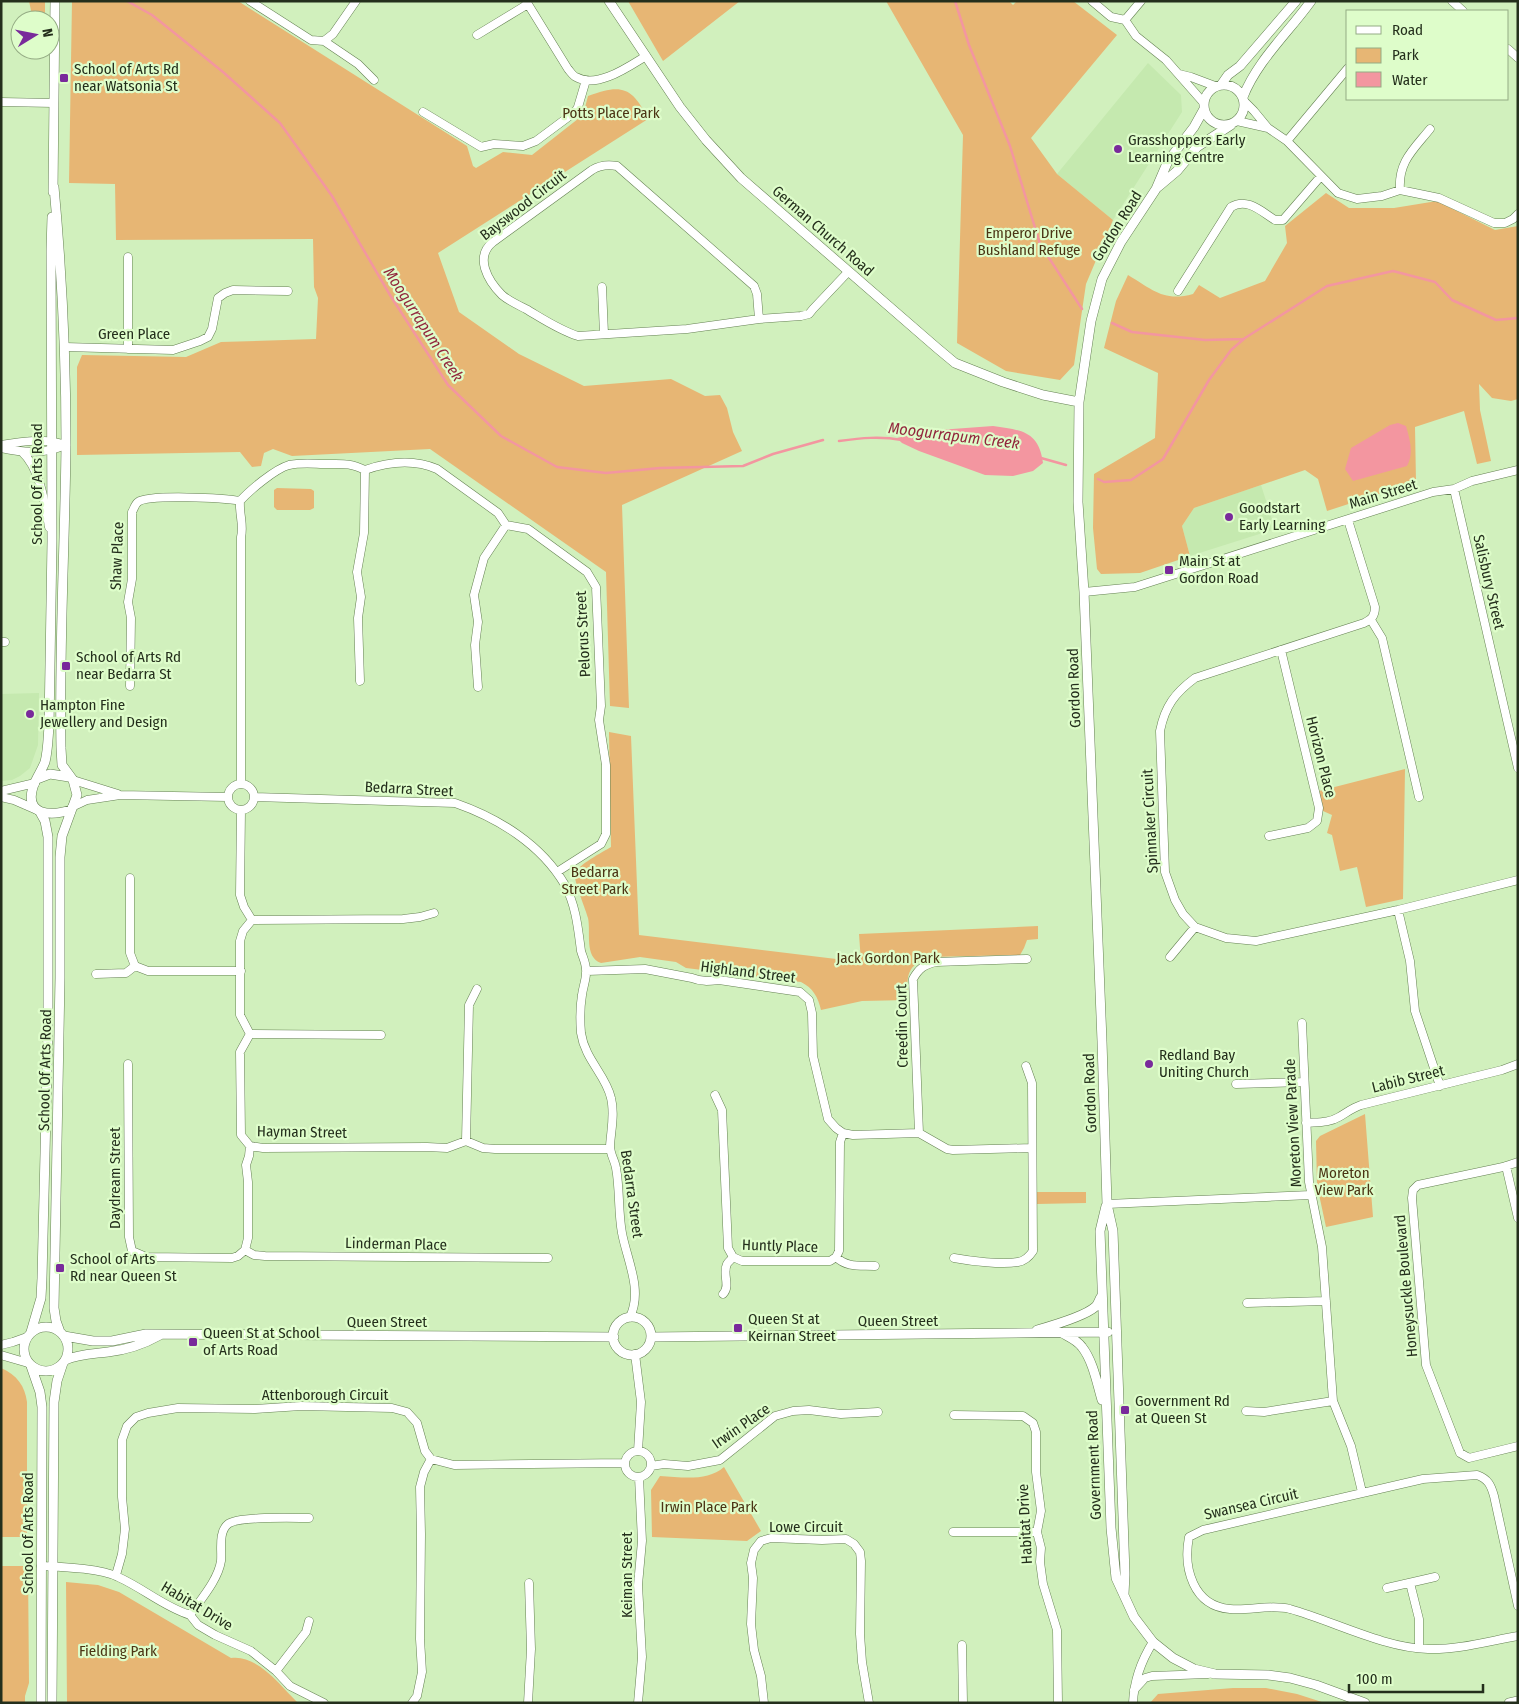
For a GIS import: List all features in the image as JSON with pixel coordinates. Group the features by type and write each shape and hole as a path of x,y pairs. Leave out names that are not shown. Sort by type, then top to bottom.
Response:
{"street":[{"name":"School Of Arts Road","path":"36,781 48,751 49,726 52,541 51,250 54,187 55,1"},
{"path":"250,1 311,40 324,41 358,64 374,80"},
{"path":"324,41 333,34 356,1"},
{"name":"German Church Road","path":"609,1 680,107 706,140 741,178 848,272 955,363 1043,395 1079,402"},
{"path":"1092,1 1111,16 1126,20 1136,36 1166,60 1204,105"},
{"path":"1126,20 1141,1"},
{"path":"1268,128 1235,123 1227,126 1214,124 1206,115 1204,105 1206,96 1240,66 1296,1"},
{"path":"1235,123 1243,112 1249,81 1311,1"},
{"path":"1452,1 1462,10"},
{"path":"477,35 527,3 568,69 576,77 586,80 599,80 620,72 646,56"},
{"path":"1288,141 1346,70"},
{"path":"1179,74 1218,86 1234,87 1268,128 1288,141 1338,193 1357,199 1382,196 1400,190 1439,198 1494,223 1505,223 1518,214"},
{"path":"423,112 481,147 494,144 523,146 536,142 575,112 586,80"},
{"path":"1,102 54,103"},
{"name":"Gordon Road","path":"1116,1331 1113,1231 1107,1204 1084,592 1077,477 1079,402 1091,321 1102,279 1121,242 1156,189 1168,161 1194,127 1204,105"},
{"name":"Gordon Road","path":"1156,189 1177,171 1197,147 1235,123"},
{"path":"1400,190 1399,180 1402,165 1430,129"},
{"name":"Bayswood Circuit","path":"759,318 754,286 616,166 608,164 592,170 493,242 486,248 483,257 485,269 495,286 504,296 565,332 578,336 687,329 759,318 801,316 809,314 848,272"},
{"path":"1178,291 1231,207 1239,203 1248,204 1280,221 1321,176"},
{"name":"School Of Arts Road","path":"54,187 60,249 65,347 66,445 61,746 62,765 71,778"},
{"path":"128,256 128,349"},
{"path":"602,288 604,334"},
{"name":"Green Place","path":"65,347 173,350 208,337 212,329 218,298 225,293 233,290 288,290"},
{"path":"1,446 23,441 51,441 66,445"},
{"path":"1,446 22,452 51,451 66,445"},
{"path":"22,452 30,461 42,491 52,541"},
{"path":"241,783 243,528 239,511 240,501 272,473 289,465 341,463 365,470 390,463 426,464 437,469 498,513 506,525 484,558 474,595 478,622 475,645 478,686"},
{"path":"360,681 358,618 361,597 357,572 364,533 365,470"},
{"name":"Main Street","path":"1084,592 1135,587 1433,492 1454,489 1472,481 1518,470"},
{"name":"Salisbury Street","path":"1454,489 1518,768"},
{"name":"Shaw Place","path":"130,686 131,618 128,602 132,579 132,512 137,503 146,499 176,498 240,501"},
{"path":"1348,520 1375,607 1375,614 1371,620 1382,638 1419,797"},
{"name":"Pelorus Street","path":"506,525 528,529 587,572 596,587 601,706 599,720 606,765 606,834 601,844 557,872"},
{"name":"Spinnaker Circuit","path":"1195,927 1183,914 1175,900 1165,872 1160,731 1163,716 1170,702 1183,687 1195,678 1371,620"},
{"name":"Horizon Place","path":"1269,836 1308,828 1317,821 1319,808 1281,650"},
{"path":"1,791 36,781 50,774 71,778 120,795"},
{"path":"71,778 77,795 71,809"},
{"path":"36,781 32,798 38,811"},
{"path":"241,783 252,789 254,797 249,808 241,810 233,808 227,797 230,789 241,783"},
{"path":"1,797 14,800 38,811 53,814 71,809 87,800 120,795 227,797"},
{"name":"Bedarra Street","path":"254,797 455,803 476,810 502,824 544,856 557,872 573,902 587,971 581,996 583,1042 611,1096 613,1118 610,1148 616,1167 622,1232 635,1288 635,1308 630,1317"},
{"name":"School Of Arts Road","path":"62,1334 56,1321 54,1308 60,998 60,857 62,836 71,809"},
{"path":"241,810 240,895 244,907 252,920"},
{"name":"School Of Arts Road","path":"29,1334 41,1298 46,1147 48,837 45,821 38,811"},
{"path":"130,878 130,953 135,966 148,971 241,972"},
{"path":"1170,958 1195,927 1226,938 1256,941 1398,910 1518,880"},
{"path":"1398,910 1410,961 1415,1011 1440,1086"},
{"path":"252,920 403,919 434,913"},
{"path":"252,920 243,931 240,941 240,1015 250,1034 381,1035"},
{"name":"Creedin Court","path":"919,1133 913,979 918,970 926,964 936,962 1027,959"},
{"path":"96,974 126,974 135,966"},
{"name":"Highland Street","path":"587,971 645,969 692,978 698,981 719,980 800,992 809,1000 812,1013 814,1056 828,1119 843,1133"},
{"path":"477,989 469,1005 466,1141 483,1148 494,1149 610,1148"},
{"name":"Moreton View Parade","path":"1302,1023 1310,1195 1322,1247 1333,1401 1351,1446 1362,1492"},
{"name":"Hayman Street","path":"250,1034 240,1052 241,1135 250,1146 447,1148 466,1141"},
{"name":"Daydream Street","path":"128,1064 129,1237 132,1251 146,1257 232,1258 245,1250"},
{"name":"Labib Street","path":"1306,1123 1327,1122 1361,1105 1502,1070 1518,1064"},
{"path":"954,1258 974,1262 1018,1262 1029,1258 1033,1251 1032,1083 1026,1066"},
{"path":"1236,1084 1304,1082"},
{"name":"Huntly Place","path":"715,1095 722,1110 728,1248 733,1258 742,1261 830,1261 836,1257 839,1251 840,1142 843,1133"},
{"path":"843,1133 919,1133 947,1149 953,1150 1032,1148"},
{"path":"245,1250 248,1238 248,1182 246,1165 250,1156 250,1146"},
{"name":"Honeysuckle Boulevard","path":"1518,1162 1418,1185 1413,1190 1412,1198 1426,1365 1460,1453 1469,1458 1518,1446"},
{"path":"1506,1166 1518,1218"},
{"path":"1107,1204 1310,1195"},
{"name":"Gordon Road","path":"1104,1332 1100,1231 1107,1204"},
{"name":"Linderman Place","path":"245,1250 254,1255 264,1256 548,1258"},
{"path":"836,1257 841,1262 849,1265 875,1266"},
{"path":"723,1294 727,1287 725,1274 727,1264 733,1258"},
{"name":"Queen Street","path":"1025,1333 1057,1324 1090,1310 1096,1307 1102,1297"},
{"path":"1247,1303 1326,1301"},
{"path":"630,1317 643,1320 651,1337 644,1351 635,1354 622,1352 618,1348 614,1337 616,1326 630,1317"},
{"path":"1,1345 13,1342 42,1326 55,1328 62,1334 68,1348 64,1362 51,1370 37,1370 30,1364 1,1355"},
{"name":"Queen Street","path":"651,1337 1116,1331"},
{"name":"Government Road","path":"1116,1331 1125,1574 1124,1594"},
{"name":"Government Road","path":"1104,1332 1110,1512 1116,1578 1134,1617 1153,1642 1181,1663 1194,1669 1215,1674 1268,1675 1290,1678 1316,1684 1365,1703"},
{"path":"1061,1333 1082,1346 1089,1360 1106,1415"},
{"path":"29,1334 24,1350 30,1364"},
{"name":"Queen Street","path":"62,1334 93,1341 112,1341 146,1334 614,1337"},
{"name":"Queen Street","path":"64,1362 85,1354 128,1349 160,1335"},
{"path":"635,1354 641,1402 638,1451"},
{"name":"School Of Arts Road","path":"52,1703 54,1402 57,1381 64,1362"},
{"name":"School Of Arts Road","path":"30,1364 40,1392 42,1407 41,1703"},
{"path":"1246,1411 1264,1412 1333,1401"},
{"name":"Attenborough Circuit","path":"116,1575 122,1554 125,1529 122,1497 122,1440 127,1426 136,1417 178,1408 255,1409 301,1406 392,1408 407,1412 417,1423 425,1451 431,1459"},
{"name":"Irwin Place","path":"651,1466 664,1464 688,1466 720,1460 775,1416 793,1411 809,1410 841,1414 878,1412"},
{"name":"Habitat Drive","path":"954,1415 1023,1416 1033,1423 1036,1432 1036,1472 1040,1511 1037,1532 1041,1548 1040,1562 1043,1584 1057,1630 1058,1703"},
{"path":"638,1451 648,1456 651,1466 645,1474 638,1477 629,1473 625,1463 630,1453 638,1451"},
{"path":"412,1703 417,1696 422,1672 420,1639 422,1534 420,1487 424,1472 431,1459 454,1465 625,1463"},
{"name":"Swansea Circuit","path":"1518,1606 1491,1485 1484,1478 1477,1475 1423,1479 1362,1492 1194,1533 1189,1537 1189,1571 1193,1586 1208,1601 1223,1608 1288,1609 1396,1644 1418,1648 1437,1649 1518,1636"},
{"name":"Keiman Street","path":"638,1477 642,1541 638,1585 642,1657 638,1703"},
{"path":"190,1615 218,1573 221,1561 222,1532 228,1524 239,1519 309,1518"},
{"path":"953,1532 1037,1532"},
{"name":"Lowe Circuit","path":"764,1703 751,1624 753,1578 751,1563 754,1550 761,1541 771,1538 846,1539 854,1544 860,1552 860,1634 862,1662 869,1703"},
{"name":"Habitat Drive","path":"41,1566 71,1567 116,1575 177,1611 190,1615 198,1625 215,1635 251,1651 276,1671 290,1686 324,1703"},
{"path":"1387,1588 1435,1577"},
{"path":"528,1703 531,1649 529,1583"},
{"path":"1410,1583 1419,1619 1418,1648"},
{"path":"276,1671 306,1632 309,1621"},
{"path":"1133,1703 1138,1670 1153,1642"},
{"path":"962,1645 963,1703"},
{"path":"1134,1690 1145,1678 1152,1676 1215,1674"},
{"path":"1509,1703 1518,1701"}],"shaded area":[{"name":"Grasshoppers Early Learning Centre","path":"1148,63 1181,95 1182,112 1113,220 1057,174"},
{"name":"Goodstart Early Learning","path":"1261,485 1275,529 1190,556 1182,526 1194,508"},
{"path":"39,693 38,745 30,768 12,780 1,781 1,694"}],"green space":[{"path":"29,1 45,1 45,10 31,10"},
{"name":"Potts Place Park","path":"72,1 238,1 467,146 473,166 476,168 503,152 532,155 583,115 588,96 617,89 631,94 637,100 648,119 438,253 459,312 519,354 584,386 671,379 705,396 720,395 727,408 733,432 742,451 622,505 629,708 610,706 606,572 430,449 292,456 273,449 264,453 261,466 252,467 240,452 77,455 77,367 82,355 186,357 221,342 316,339 318,298 314,287 313,239 116,240 115,184 69,183"},
{"path":"628,1 740,1 663,61"},
{"name":"Emperor Drive Bushland Refuge","path":"886,1 1009,1 1013,5 1017,1 1073,1 1117,35 1031,138 1057,174 1113,220 1086,284 1074,365 1060,380 1006,371 957,343 963,135"},
{"path":"1326,193 1349,208 1394,208 1437,201 1495,230 1518,226 1518,399 1511,401 1492,398 1479,384 1480,410 1491,461 1477,464 1464,411 1415,427 1416,482 1327,511 1318,479 1305,470 1194,508 1182,526 1190,556 1140,573 1101,574 1097,569 1093,528 1094,474 1155,438 1158,373 1104,348 1116,301 1128,275 1152,290 1174,297 1193,294 1199,285 1220,298 1265,281 1287,243 1285,226"},
{"path":"277,488 311,489 314,491 314,508 310,510 277,510 274,507 274,490"},
{"name":"Jack Gordon Park","path":"609,732 631,736 639,935 861,962 859,934 1038,926 1038,939 1027,940 1020,955 929,957 915,964 909,974 907,985 908,1000 862,1001 821,1010 814,993 801,982 686,968 676,962 640,957 601,963 596,960 590,950 588,918 575,874 585,863 611,847"},
{"path":"1405,769 1403,899 1366,907 1357,867 1340,871 1332,835 1327,833 1332,815 1323,811 1319,791"},
{"name":"Moreton View Park","path":"1365,1114 1373,1217 1326,1227 1317,1185 1316,1141 1320,1136"},
{"path":"1037,1192 1086,1192 1086,1203 1037,1204"},
{"path":"1,1368 16,1378 22,1386 27,1402 27,1535 24,1537 1,1537"},
{"name":"Irwin Place Park","path":"724,1467 761,1531 747,1541 652,1537 651,1490 660,1476 702,1477 717,1472"},
{"path":"1,1566 28,1566 29,1683 25,1703 1,1703"},
{"name":"Fielding Park","path":"66,1582 98,1585 119,1592 231,1658 241,1658 259,1666 276,1680 298,1703 67,1703"},
{"path":"1233,1688 1266,1688 1297,1694 1325,1703 1150,1703 1158,1694"}],"water":[{"path":"1398,423 1406,426 1410,441 1411,451 1407,466 1353,481 1345,469 1351,448 1390,425"},
{"path":"993,426 1020,431 1033,438 1041,452 1043,463 1033,471 1013,476 985,475 919,451 902,443 897,438 925,431"}],"waterway":[{"name":"Moogurrapum Creek","path":"127,1 152,15 223,72 280,123 332,196 390,295 448,385 501,436 557,467 606,473 660,468 743,466 773,454 823,440"},
{"path":"955,1 969,45 1010,146 1040,244 1082,309"},
{"name":"Moogurrapum Creek","path":"1098,479 1104,482 1131,480 1163,459 1209,380 1231,350 1245,338 1327,286 1393,271 1435,282 1452,300 1496,320 1518,318"},
{"name":"Moogurrapum Creek","path":"1112,323 1132,332 1205,340 1244,339"},
{"name":"Moogurrapum Creek","path":"839,441 870,438 902,440"},
{"name":"Moogurrapum Creek","path":"1041,458 1066,465"}],"place":[{"name":"School of Arts Rd near Watsonia St","path":"64,78"},
{"name":"Grasshoppers Early Learning Centre","path":"1118,149"},
{"name":"Goodstart Early Learning","path":"1229,517"},
{"name":"Main St at Gordon Road","path":"1169,570"},
{"name":"School of Arts Rd near Bedarra St","path":"66,666"},
{"name":"Hampton Fine Jewellery and Design","path":"30,714"},
{"name":"Redland Bay Uniting Church","path":"1149,1064"},
{"name":"School of Arts Rd near Queen St","path":"60,1268"},
{"name":"Queen St at Keirnan Street","path":"738,1328"},
{"name":"Queen St at School of Arts Road","path":"193,1342"},
{"name":"Government Rd at Queen St","path":"1125,1410"}],"park label":[{"name":"Bedarra Street Park","path":"595,880"}]}
